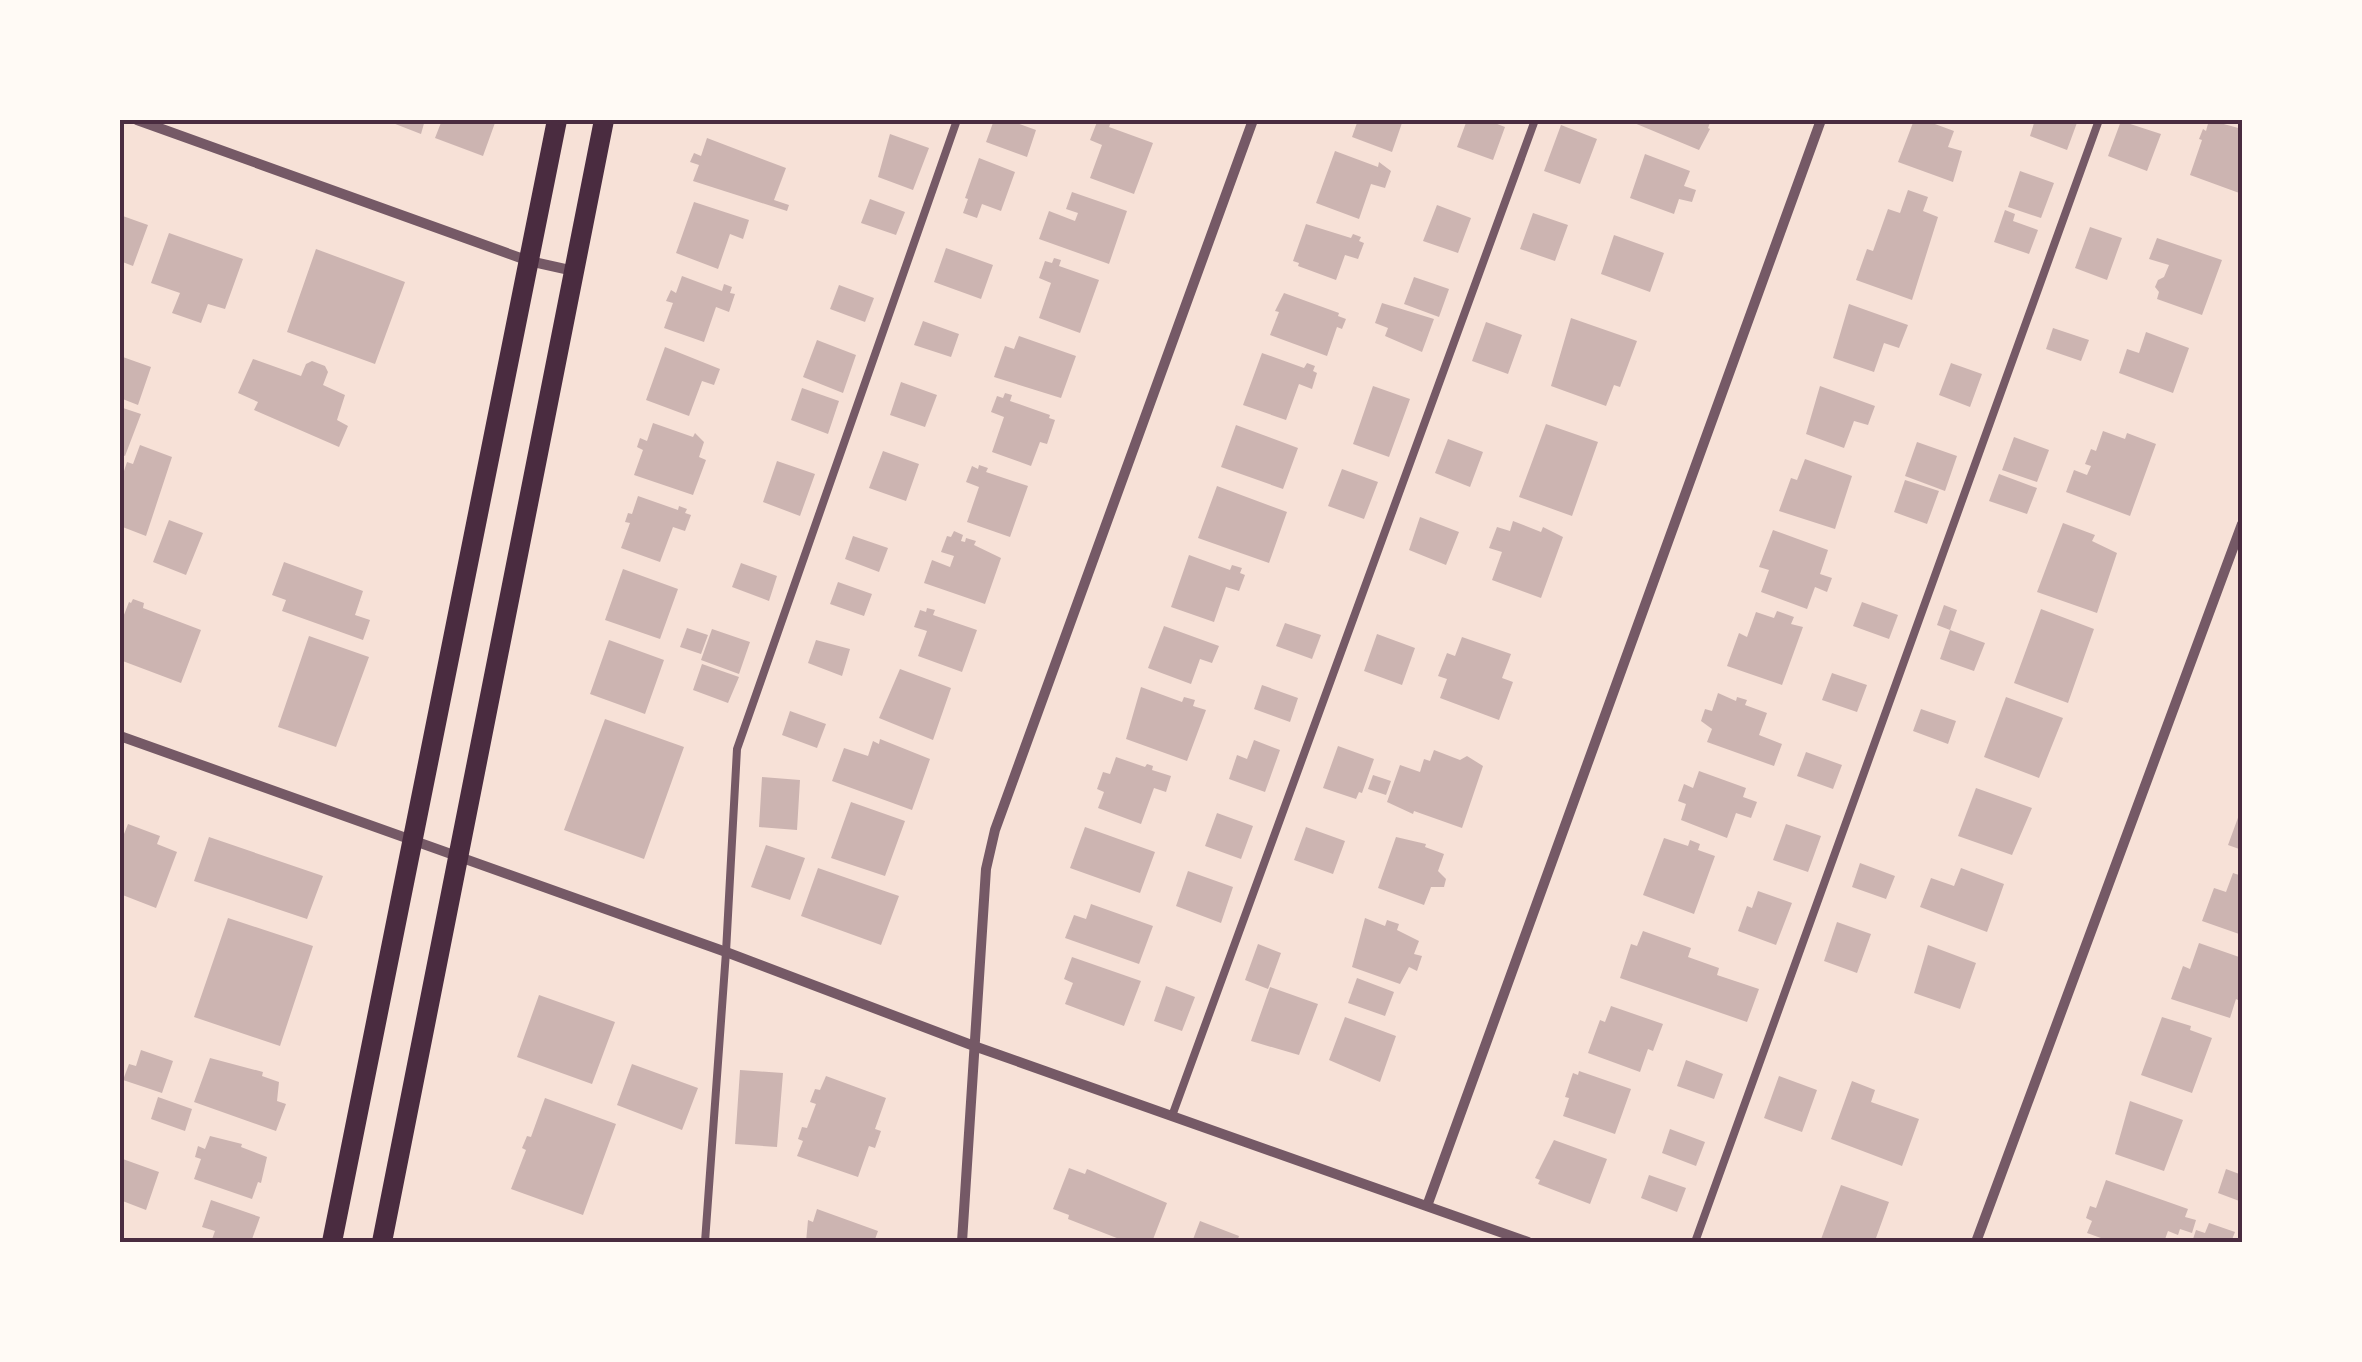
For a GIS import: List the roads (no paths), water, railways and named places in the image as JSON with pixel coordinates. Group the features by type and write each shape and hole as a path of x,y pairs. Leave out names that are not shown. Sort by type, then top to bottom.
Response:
{"main road":[{"path":"332,1242 557,120"},
{"path":"382,1242 604,120"}],"street":[{"path":"137,120 529,262 574,271"},
{"path":"962,1242 986,869 995,830 1253,120"},
{"path":"1427,1206 1821,120"},
{"path":"1976,1242 2242,524"},
{"path":"120,736 1528,1242"}],"lane":[{"path":"705,1242 737,749 957,120"},
{"path":"1172,1116 1535,120"},
{"path":"1696,1242 2099,120"}]}
